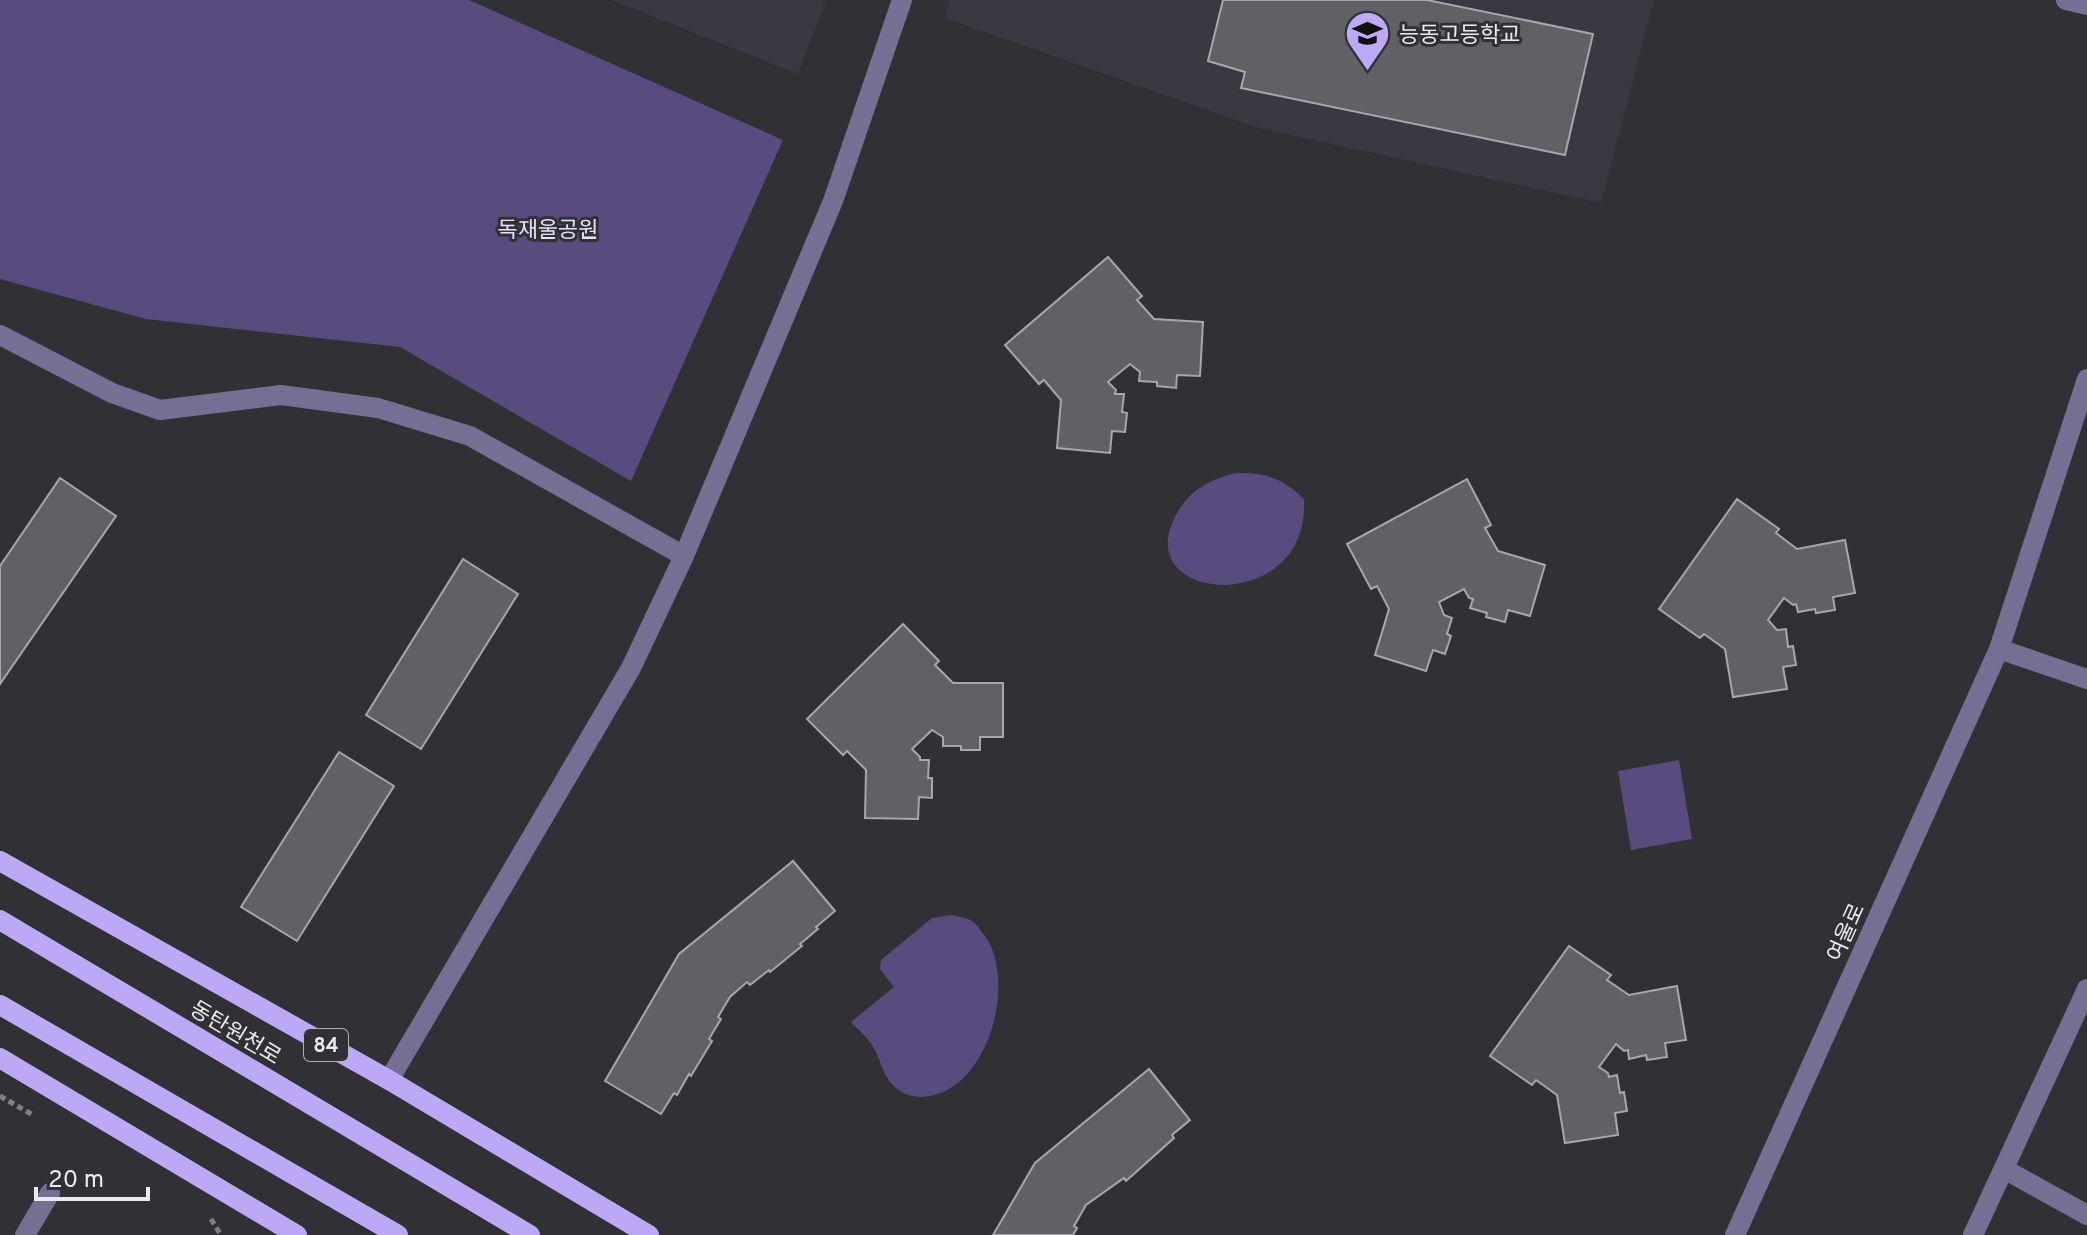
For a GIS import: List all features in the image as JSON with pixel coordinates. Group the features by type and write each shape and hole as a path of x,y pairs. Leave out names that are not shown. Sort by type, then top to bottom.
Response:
{"main road":[{"name":"84","path":"0,861 389,1080 649,1235"},
{"name":"동탄원천로","path":"0,920 530,1235"},
{"path":"0,1005 398,1235"},
{"path":"0,1058 291,1233"}],"street":[{"path":"389,1080 631,668 684,556 833,201 902,0"},
{"path":"2066,0 2087,5"},
{"path":"0,335 112,393 160,410 281,395 378,408 470,436 684,556"},
{"name":"여울로","path":"1735,1235 1999,649 2087,379"},
{"path":"1999,649 2087,679"},
{"path":"1973,1235 2087,989"},
{"path":"2004,1169 2087,1215"},
{"path":"25,1235 50,1193"}],"shaded area":[{"path":"612,0 826,0 798,74"},
{"name":"능동고등학교","path":"950,0 1654,0 1601,203 1259,128 945,18"}],"green space":[{"name":"독재울공원","path":"0,0 469,0 783,140 631,481 400,347 146,319 0,279"},
{"path":"1237,473 1274,478 1304,499 1299,537 1280,564 1254,579 1225,585 1198,581 1177,568 1168,546 1175,517 1186,500 1200,488"},
{"path":"1679,760 1692,839 1631,850 1618,771"},
{"path":"950,915 971,920 978,926 994,955 998,979 992,1029 982,1053 968,1073 951,1088 930,1096 911,1096 891,1082 873,1046 851,1022 894,987 880,969 881,960 932,918"}],"building":[{"name":"능동고등학교","path":"1223,0 1427,0 1593,34 1565,155 1241,88 1245,72 1208,61"},
{"path":"1108,257 1142,296 1137,300 1154,319 1203,322 1200,376 1177,375 1176,388 1157,386 1157,382 1139,381 1140,372 1130,364 1108,382 1116,390 1115,394 1124,394 1122,412 1127,413 1125,432 1112,431 1110,453 1057,448 1061,400 1044,380 1039,384 1005,345"},
{"path":"60,478 116,516 0,684 0,566"},
{"path":"1467,479 1491,525 1485,528 1498,551 1545,565 1530,616 1508,610 1505,622 1486,617 1487,613 1470,608 1473,599 1464,589 1439,602 1444,615 1452,618 1447,634 1451,636 1445,654 1433,650 1426,671 1375,655 1389,609 1377,586 1371,589 1347,544"},
{"path":"1737,499 1779,529 1776,533 1797,549 1845,540 1855,593 1833,597 1835,610 1816,613 1815,609 1798,612 1796,604 1784,598 1768,620 1777,630 1786,629 1788,647 1793,646 1796,665 1783,667 1787,689 1733,697 1725,649 1704,634 1700,638 1659,609"},
{"path":"463,559 518,594 421,749 366,715"},
{"path":"903,624 939,661 935,665 953,683 1003,683 1003,737 980,737 980,750 961,750 961,746 943,746 943,737 932,730 912,749 920,760 929,760 928,778 932,778 932,798 919,797 918,819 865,818 866,770 847,751 843,755 807,719"},
{"path":"339,752 394,786 297,941 241,907"},
{"path":"793,861 835,911 816,927 818,929 800,944 802,946 770,972 750,985 747,982 730,997 709,1039 712,1041 691,1076 689,1074 661,1114 605,1081 679,954"},
{"path":"1569,946 1611,975 1607,980 1629,995 1677,986 1686,1040 1665,1043 1667,1057 1647,1060 1646,1055 1629,1059 1628,1050 1624,1051 1616,1044 1599,1067 1609,1077 1617,1075 1620,1093 1624,1092 1627,1111 1615,1113 1618,1135 1565,1143 1557,1095 1536,1080 1532,1085 1490,1056"},
{"path":"1149,1069 1190,1120 1172,1135 1174,1138 1126,1181 1124,1178 1086,1205 1074,1226 1077,1228 1073,1235 993,1235 1035,1163"}],"place":[{"name":"능동고등학교","path":"1368,73"}]}
